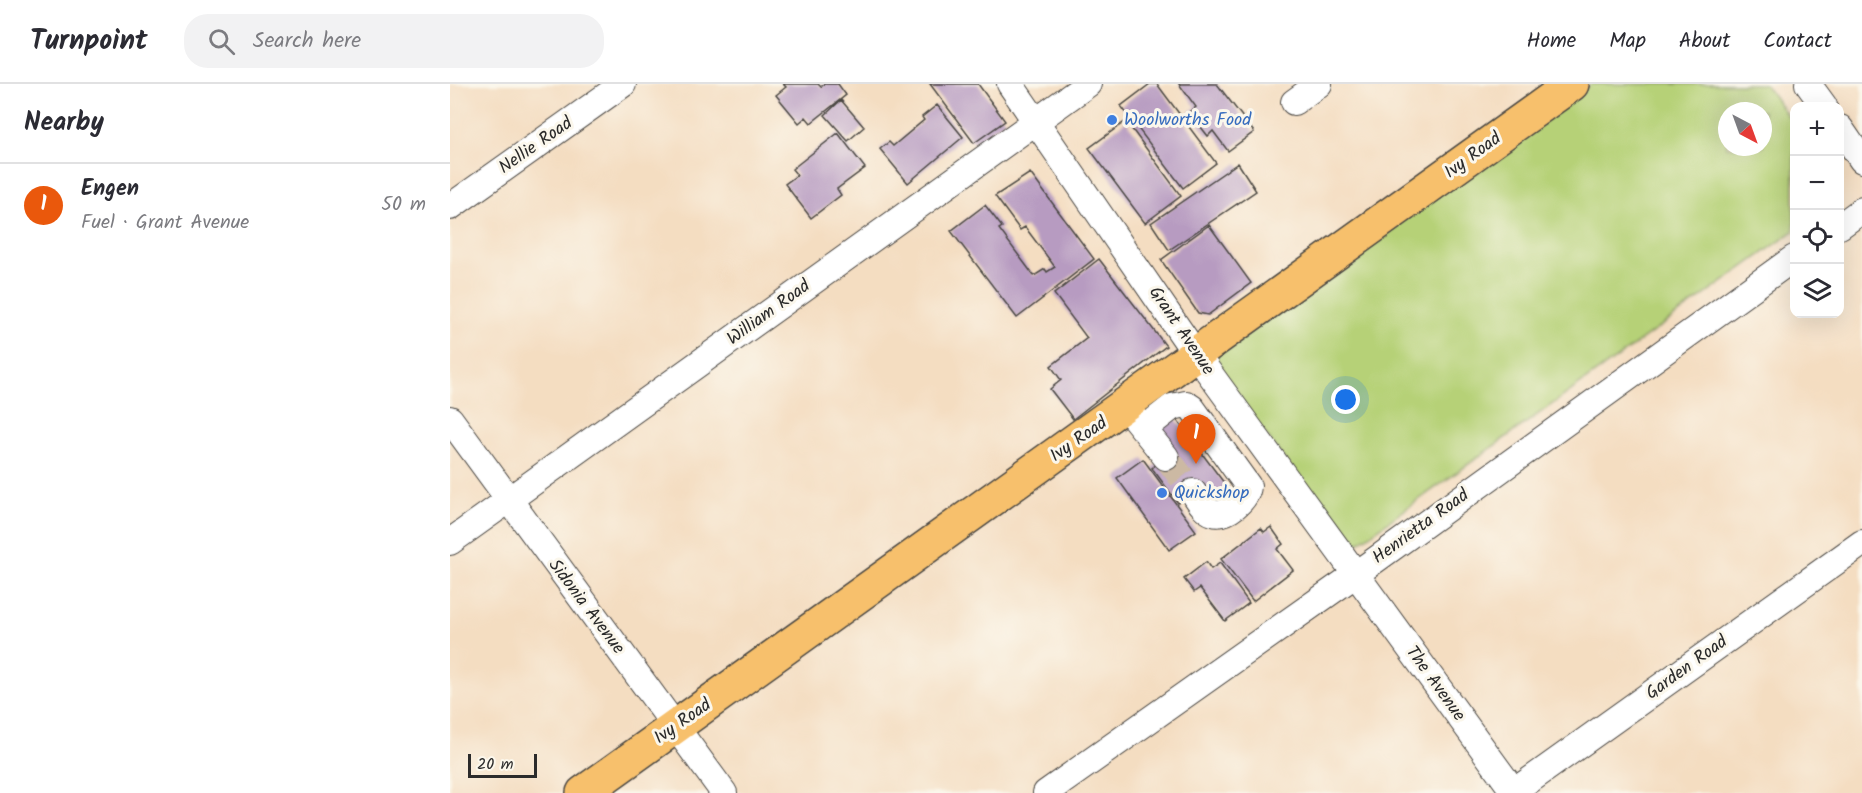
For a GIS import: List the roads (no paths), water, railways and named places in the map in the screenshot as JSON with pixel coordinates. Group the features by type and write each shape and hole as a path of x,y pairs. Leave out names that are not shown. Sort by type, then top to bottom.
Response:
{"main road":[{"name":"Ivy Road","path":"583,793 675,728 1135,418 1197,356 1572,84"}],"street":[{"name":"Nellie Road","path":"450,207 623,84"},
{"name":"Grant Avenue","path":"1010,84 1197,356 1356,574"},
{"name":"William Road","path":"450,542 1088,84"},
{"path":"1294,102 1319,84"},
{"path":"1808,84 1821,102"},
{"path":"1844,135 1862,160"},
{"path":"1844,223 1862,210"},
{"name":"Henrietta Road","path":"1046,793 1356,574 1790,261"},
{"path":"1166,457 1135,418 1186,404 1192,408 1248,486 1244,498 1224,513 1215,514 1207,510 1193,492"},
{"name":"Sidonia Avenue","path":"450,419 724,793"},
{"path":"1228,459 1257,439"},
{"name":"Garden Road","path":"1514,793 1862,543"},
{"name":"The Avenue","path":"1356,574 1514,793"}],"tunnel":[{"path":"1166,457 1193,492"}],"place":[{"name":"Woolworths Food","path":"1112,120"},
{"name":"Engen","path":"1196,464"},
{"name":"Quickshop","path":"1162,493"}]}
